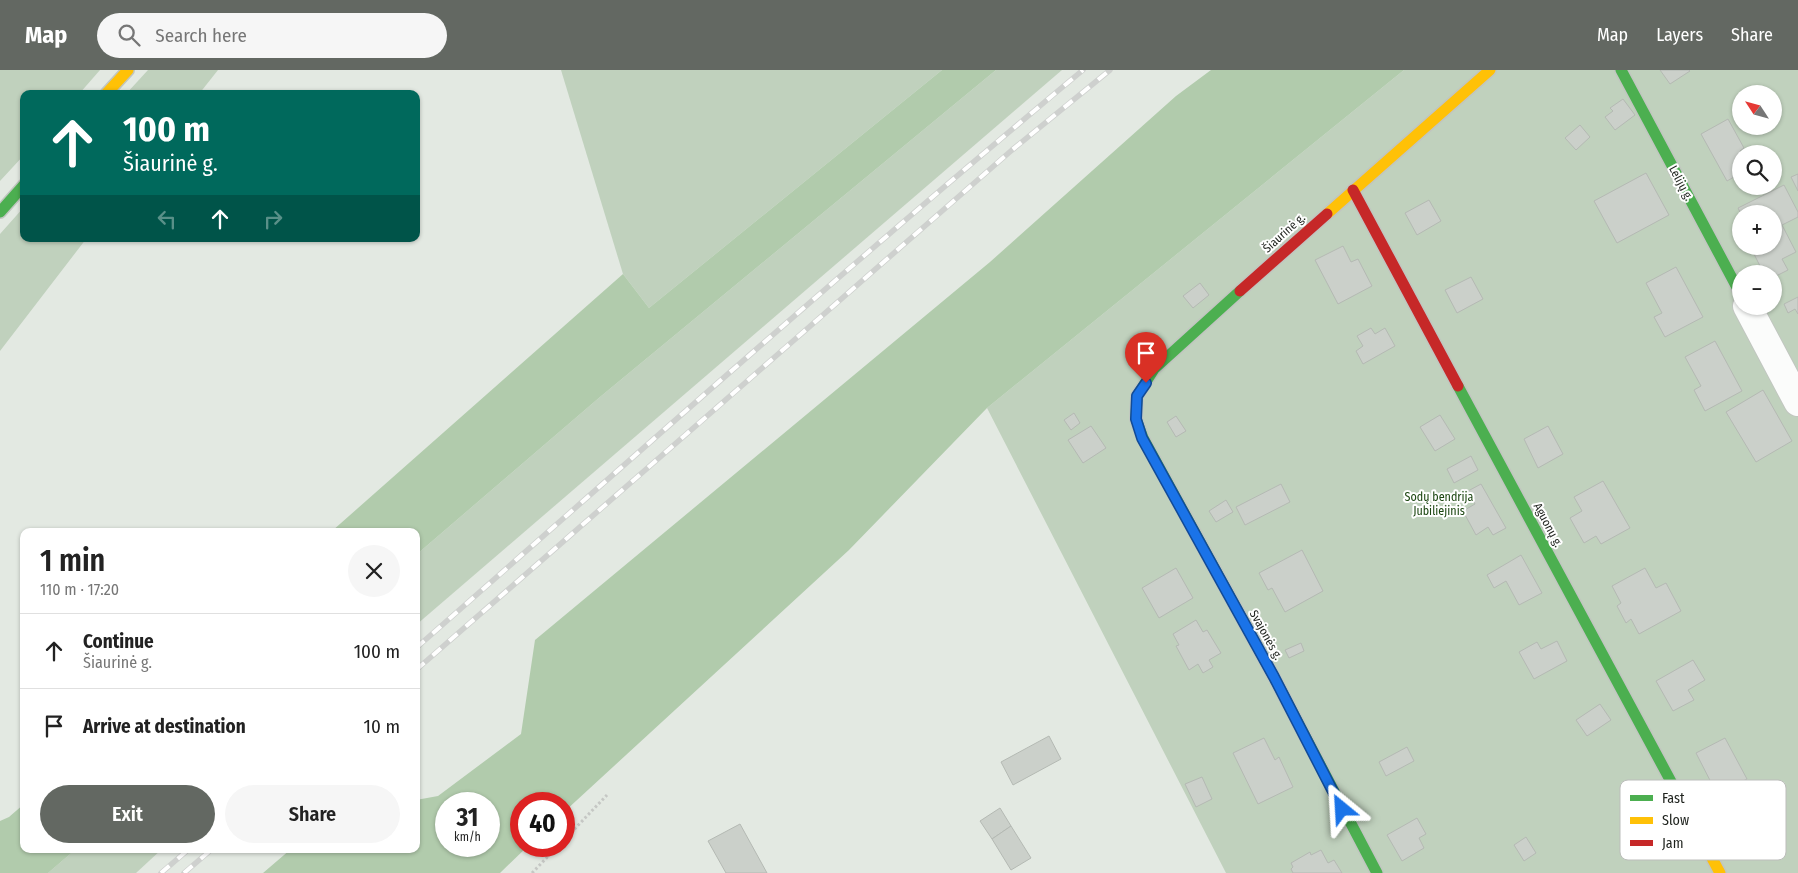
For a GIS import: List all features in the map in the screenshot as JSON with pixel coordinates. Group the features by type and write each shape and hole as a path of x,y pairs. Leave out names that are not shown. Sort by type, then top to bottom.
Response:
{"main road":[{"name":"Šiaurinė g.","path":"1142,438 1136,419 1137,396 1154,369 1490,70"},
{"name":"Lelijų g.","path":"1621,70 1732,279"},
{"path":"109,90 124,73"},
{"path":"0,212 20,190"},
{"name":"Aguonų g.","path":"1353,190 1670,780"},
{"name":"Svajonės g.","path":"1142,438 1269,669 1350,826 1377,873"},
{"name":"Aguonų g.","path":"1713,860 1720,873"}],"street":[{"path":"1752,315 1798,402"}],"path":[{"path":"575,829 607,796"},
{"path":"532,873 547,857"}],"green space":[{"path":"0,70 100,70 82,90 20,90 20,159 0,181"},
{"path":"148,70 218,70 202,90 130,90"},
{"path":"561,70 942,70 649,308 623,274"},
{"path":"942,70 996,70 600,397 420,552 420,528 335,528 623,274 649,308"},
{"path":"996,70 1062,70 420,622 420,552 600,397"},
{"path":"1211,70 1404,70 987,408 849,550 575,802 575,792 510,792 510,857 517,857 500,873 263,873 286,853 420,853 420,799 435,797 435,857 500,857 500,792 443,792 521,734 535,640 990,262 1176,96"},
{"name":"Sodų bendrija Jubiliejinis","path":"1404,70 1798,70 1798,873 1226,873 987,408"},
{"path":"20,212 20,242 84,242 0,351 0,234"},
{"path":"20,807 20,853 71,853 48,873 0,873 0,821 9,817"},
{"path":"71,853 158,853 136,873 48,873"}],"building":[{"path":"1660,70 1689,70 1690,71 1670,84"},
{"path":"1623,99 1635,115 1615,130 1605,117 1613,111 1610,108"},
{"path":"1728,119 1732,126 1732,135 1737,135 1742,145 1732,145 1732,178 1727,181 1701,134"},
{"path":"1580,125 1590,137 1576,150 1565,138"},
{"path":"1646,173 1669,215 1617,243 1594,201"},
{"path":"1798,174 1798,191 1791,177"},
{"path":"1784,185 1798,212 1798,217 1782,225 1782,205 1744,205 1764,195 1782,195 1782,186"},
{"path":"1429,200 1441,221 1417,235 1405,213"},
{"path":"1782,225 1796,252 1782,259 1788,270 1782,273 1782,265 1760,265 1754,255 1782,255"},
{"path":"1343,246 1351,262 1358,259 1372,286 1338,304 1315,260"},
{"path":"1676,267 1703,317 1665,337 1654,317 1662,313 1646,283"},
{"path":"1471,277 1483,299 1457,313 1445,290"},
{"path":"1200,283 1209,295 1193,308 1183,296"},
{"path":"1798,297 1798,314 1795,309 1788,313 1784,304"},
{"path":"1371,328 1375,334 1385,328 1395,346 1363,364 1356,351 1363,346 1357,336"},
{"path":"1715,341 1742,391 1705,411 1694,390 1701,386 1685,357"},
{"path":"1763,390 1792,441 1756,462 1726,412"},
{"path":"1074,413 1080,423 1071,430 1064,420"},
{"path":"1440,415 1455,439 1435,451 1420,427"},
{"path":"1176,416 1186,431 1176,437 1167,422"},
{"path":"1091,426 1106,448 1083,463 1068,440"},
{"path":"1548,426 1563,454 1538,468 1524,439"},
{"path":"1471,456 1478,470 1454,483 1447,469"},
{"path":"1603,481 1630,528 1601,544 1596,536 1584,543 1570,518 1582,511 1574,497"},
{"path":"1281,484 1290,502 1245,525 1236,507"},
{"path":"1481,484 1506,528 1493,535 1488,527 1476,535 1463,511 1475,504 1468,491"},
{"path":"1226,500 1233,512 1216,522 1209,511"},
{"path":"1302,550 1323,591 1285,612 1272,588 1268,590 1259,573"},
{"path":"1521,555 1542,593 1519,605 1506,581 1494,588 1487,575"},
{"path":"1176,568 1193,598 1159,618 1142,588"},
{"path":"1645,568 1656,588 1666,583 1681,611 1639,634 1631,619 1626,623 1617,606 1621,603 1612,586"},
{"path":"1196,620 1203,632 1207,630 1221,653 1209,660 1213,667 1203,673 1198,664 1189,670 1176,646 1179,645 1173,634"},
{"path":"1557,641 1567,661 1534,679 1519,652 1537,642 1541,649"},
{"path":"1301,643 1304,651 1289,658 1285,650"},
{"path":"1693,660 1705,680 1688,690 1694,700 1673,711 1656,681"},
{"path":"1600,704 1611,720 1587,736 1576,720"},
{"path":"1049,736 1061,759 1013,785 1001,762"},
{"path":"1264,738 1275,760 1279,757 1293,787 1258,804 1233,753"},
{"path":"1725,738 1747,779 1710,780 1696,753"},
{"path":"1407,747 1414,761 1386,776 1379,762"},
{"path":"1202,777 1212,799 1196,807 1185,784"},
{"path":"1000,808 1011,826 992,839 980,821"},
{"path":"1417,818 1426,834 1419,838 1424,848 1402,861 1387,835"},
{"path":"740,824 767,873 726,873 708,841"},
{"path":"1011,826 1031,858 1011,870 992,839"},
{"path":"1526,837 1536,853 1524,861 1514,845"},
{"path":"1321,850 1328,863 1334,860 1342,873 1293,873 1291,863 1310,852 1311,855"}],"railway":[{"path":"420,644 831,284 1083,70"},
{"path":"420,667 1012,150 1110,70"},
{"path":"161,873 184,853"},
{"path":"184,873 207,853"}],"traffic: fast":[{"path":"1621,70 1732,278"},
{"path":"0,212 20,190"},
{"path":"1240,291 1154,369 1137,396 1136,419 1143,438 1274,677 1377,873"},
{"path":"1458,386 1670,780"}],"traffic: slow":[{"path":"110,90 128,70"},
{"path":"1327,214 1490,70"},
{"path":"1713,860 1720,873"}],"traffic: jam":[{"path":"1353,190 1458,386"},
{"path":"1240,291 1327,214"}],"route":[{"path":"1146,383 1137,396 1136,419 1142,438 1274,677 1342,809"}]}
